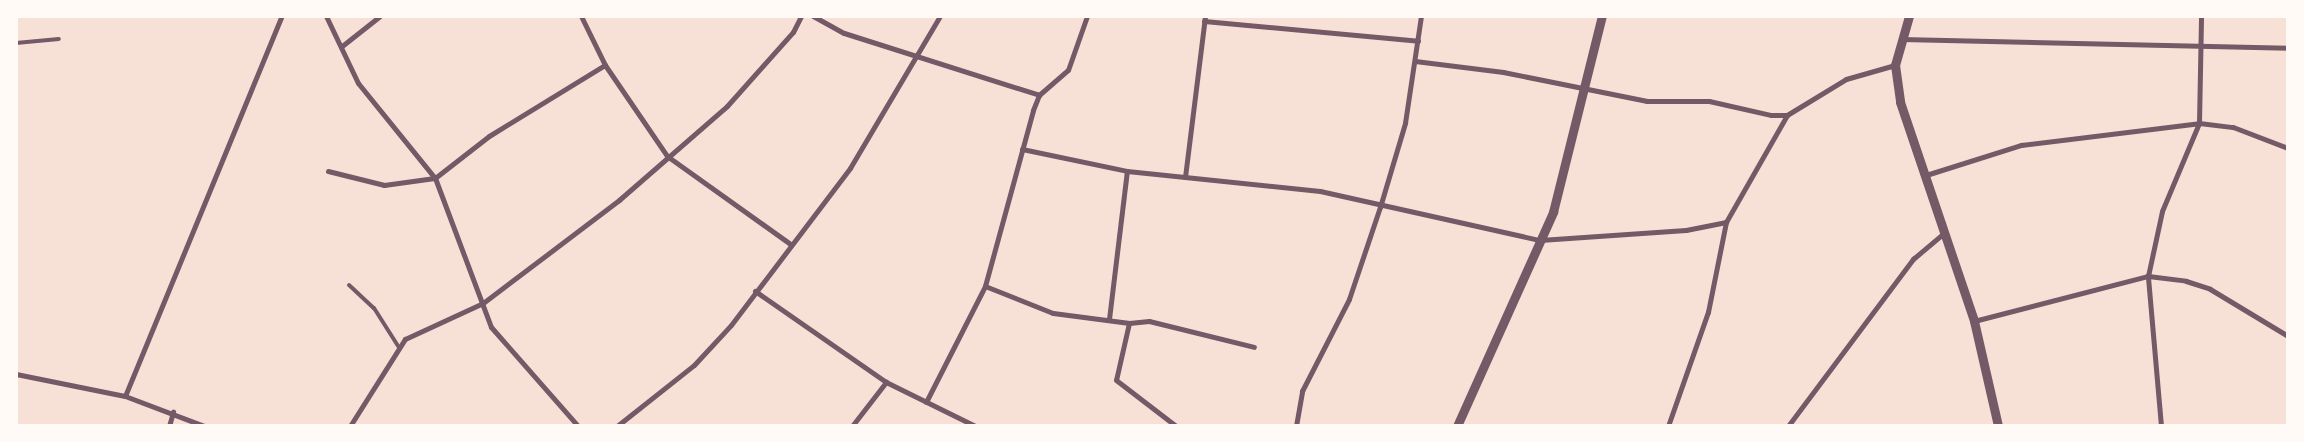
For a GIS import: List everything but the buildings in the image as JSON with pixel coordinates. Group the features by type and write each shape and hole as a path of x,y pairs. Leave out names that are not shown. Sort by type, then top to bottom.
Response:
{"street":[{"path":"125,396 282,16"},
{"path":"326,16 342,46 358,83 435,178 491,327 578,426"},
{"path":"342,46 380,16"},
{"path":"581,16 605,65 666,156 789,243"},
{"path":"350,426 398,346 415,333 483,303 619,200 666,156 727,106 793,32 801,16"},
{"path":"813,16 844,33 1039,95"},
{"path":"617,426 694,365 755,291 789,243 850,168 914,56 940,16"},
{"path":"926,402 985,286 1022,149 1039,95 1068,70 1087,16"},
{"path":"1296,426 1302,391 1349,299 1380,207 1405,123 1421,16"},
{"path":"1457,426 1553,212 1602,16"},
{"path":"1909,16 1900,39 1895,64 1900,102 1926,175 1943,234 1974,321 1998,426"},
{"path":"2161,426 2148,276 2162,211 2199,123 2202,48 2201,16"},
{"path":"1185,177 1205,19 1418,41"},
{"path":"1900,39 2202,48 2288,48"},
{"path":"1415,61 1503,72 1647,101 1709,101 1788,114"},
{"path":"1668,426 1708,312 1726,222 1788,114 1846,79 1895,64"},
{"path":"328,171 384,185 435,178 489,136 605,65"},
{"path":"1926,175 2021,145 2199,123 2233,127 2288,148"},
{"path":"1022,149 1126,171 1320,191 1380,207 1540,240 1686,230 1726,222"},
{"path":"1109,319 1126,171"},
{"path":"1788,426 1912,259 1943,234"},
{"path":"1974,321 2148,276 2186,280 2210,289 2288,336"},
{"path":"985,286 1053,313 1130,323 1169,325 1254,347"},
{"path":"755,291 886,382 974,426"},
{"path":"1130,323 1116,380 1176,426"},
{"path":"16,374 125,396 173,412 204,426"},
{"path":"852,426 886,382"},
{"path":"169,426 173,412"}],"lane":[{"path":"16,43 59,39"},
{"path":"349,285 374,308 398,346"}]}
